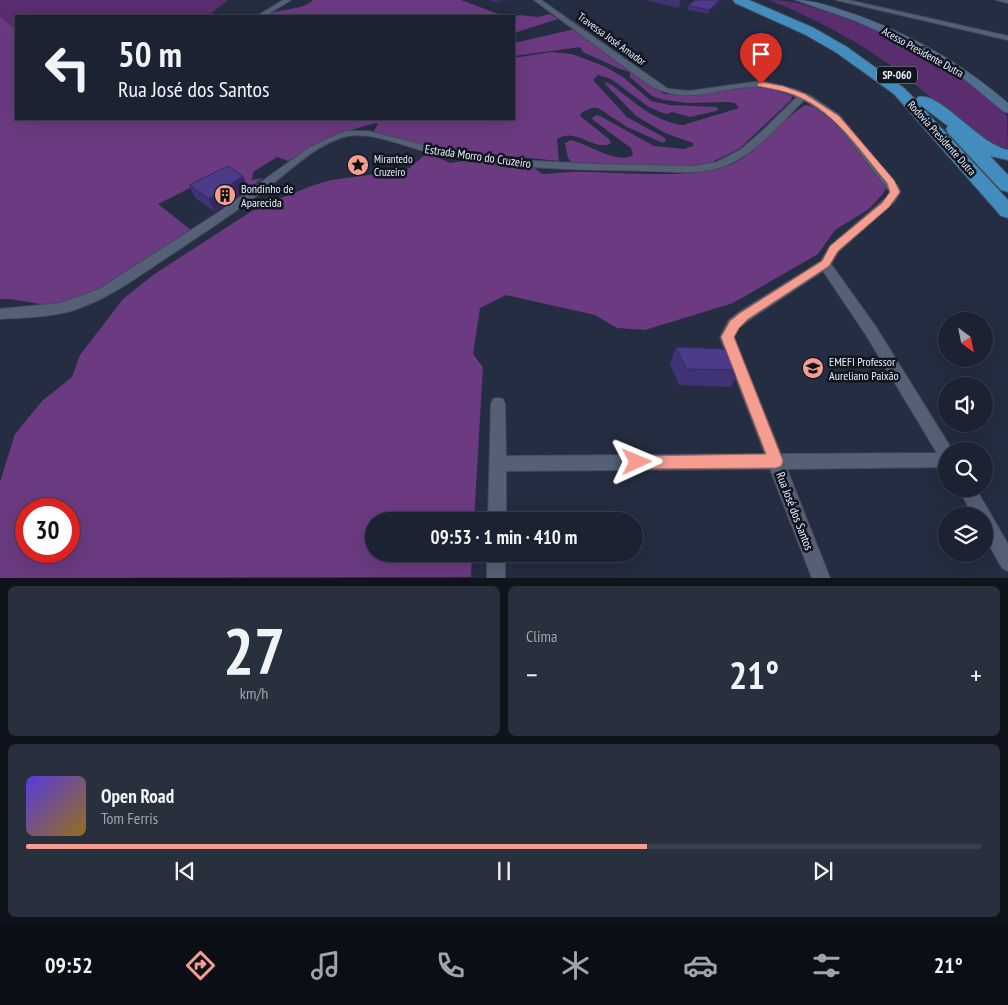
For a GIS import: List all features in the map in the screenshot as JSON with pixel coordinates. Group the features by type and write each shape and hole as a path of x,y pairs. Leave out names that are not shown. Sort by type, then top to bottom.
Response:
{"highway":[{"name":"Rodovia Presidente Dutra","path":"739,0 818,35 899,91 1008,212"},
{"name":"Rodovia Presidente Dutra","path":"759,0 794,14 851,45 902,78 1008,186"},
{"path":"924,100 952,121 970,140 988,150 1008,154"}],"street":[{"path":"262,15 288,0"},
{"name":"Travessa José Amador","path":"538,0 652,83 666,91 689,94 752,84 780,88 803,96"},
{"name":"Acesso Presidente Dutra","path":"800,0 879,27 912,44 976,81 1008,109"},
{"path":"839,0 1008,38"},
{"path":"1000,0 1008,2"},
{"path":"803,96 836,118 891,182 895,192 885,205 834,249 826,264 871,331 940,442"},
{"name":"Estrada Morro do Cruzeiro","path":"0,314 37,313 87,300 169,251 241,203 299,159 322,145 349,133 362,133 451,155 541,165 624,168 708,167 721,164 742,153 803,96"},
{"name":"Rua José dos Santos","path":"821,578 727,337 734,324 744,316 826,264"},
{"path":"497,512 498,404"},
{"path":"498,464 938,460"},
{"path":"993,535 1008,562"},
{"path":"496,562 496,578"}],"shaded area":[{"path":"0,0 228,0 209,15 15,15 15,29 0,16"},
{"path":"313,0 461,0 501,15 266,15 308,4"},
{"path":"769,0 799,3 852,20 901,41 947,66 969,81 1007,116 1008,149 995,145 966,127 909,79 867,49 803,14"},
{"path":"550,14 558,19 515,33 515,17 519,15 538,17"},
{"path":"0,16 15,29 15,120 515,120 515,58 551,52 572,54 606,67 623,77 651,101 670,105 716,107 718,109 690,117 672,112 667,114 649,107 611,79 598,75 593,80 627,117 665,138 666,141 663,143 627,127 598,108 592,108 582,112 580,116 609,139 611,143 599,145 578,137 564,136 557,139 559,161 437,149 376,133 374,131 378,124 376,123 336,134 288,161 277,157 253,172 252,180 263,178 251,187 224,171 158,204 191,230 126,274 88,295 72,302 57,305 0,299"},
{"path":"575,29 664,94 694,95 751,86 769,88 792,96 791,100 739,149 710,163 686,166 572,164 568,158 565,143 571,140 611,156 627,157 633,155 631,148 593,120 592,118 596,115 654,146 684,149 693,146 693,143 665,133 636,116 605,82 663,120 683,125 739,108 735,103 728,102 689,103 664,100 652,96 630,77 630,72 583,52 580,47 515,56 515,43"},
{"path":"805,105 816,108 826,115 847,135 881,178 886,188 869,209 835,230 818,254 733,303 645,330 617,328 595,315 506,295 480,308 473,354 483,367 475,512 365,512 365,562 472,562 471,577 0,578 0,482 15,434 42,401 72,377 80,355 123,299 153,275 258,207 331,180 376,174 400,176 427,153 450,163 468,160 533,167 542,174 578,172 664,174 705,171 738,161 756,149"}],"building":[{"path":"695,0 720,0 709,10 688,6"},
{"path":"228,166 243,176 209,199 189,185"},
{"path":"676,347 729,349 739,370 686,369"}],"place":[{"name":"Mirantedo Cruzeiro","path":"358,165"},
{"name":"Bondinho de Aparecida","path":"225,195"},
{"name":"EMEFI Professor Aureliano Paixão","path":"813,368"}],"route":[{"path":"637,462 776,461 727,337 734,324 744,316 826,264 834,249 885,205 895,192 891,182 836,118 818,104 803,96 791,91 761,84"}]}
